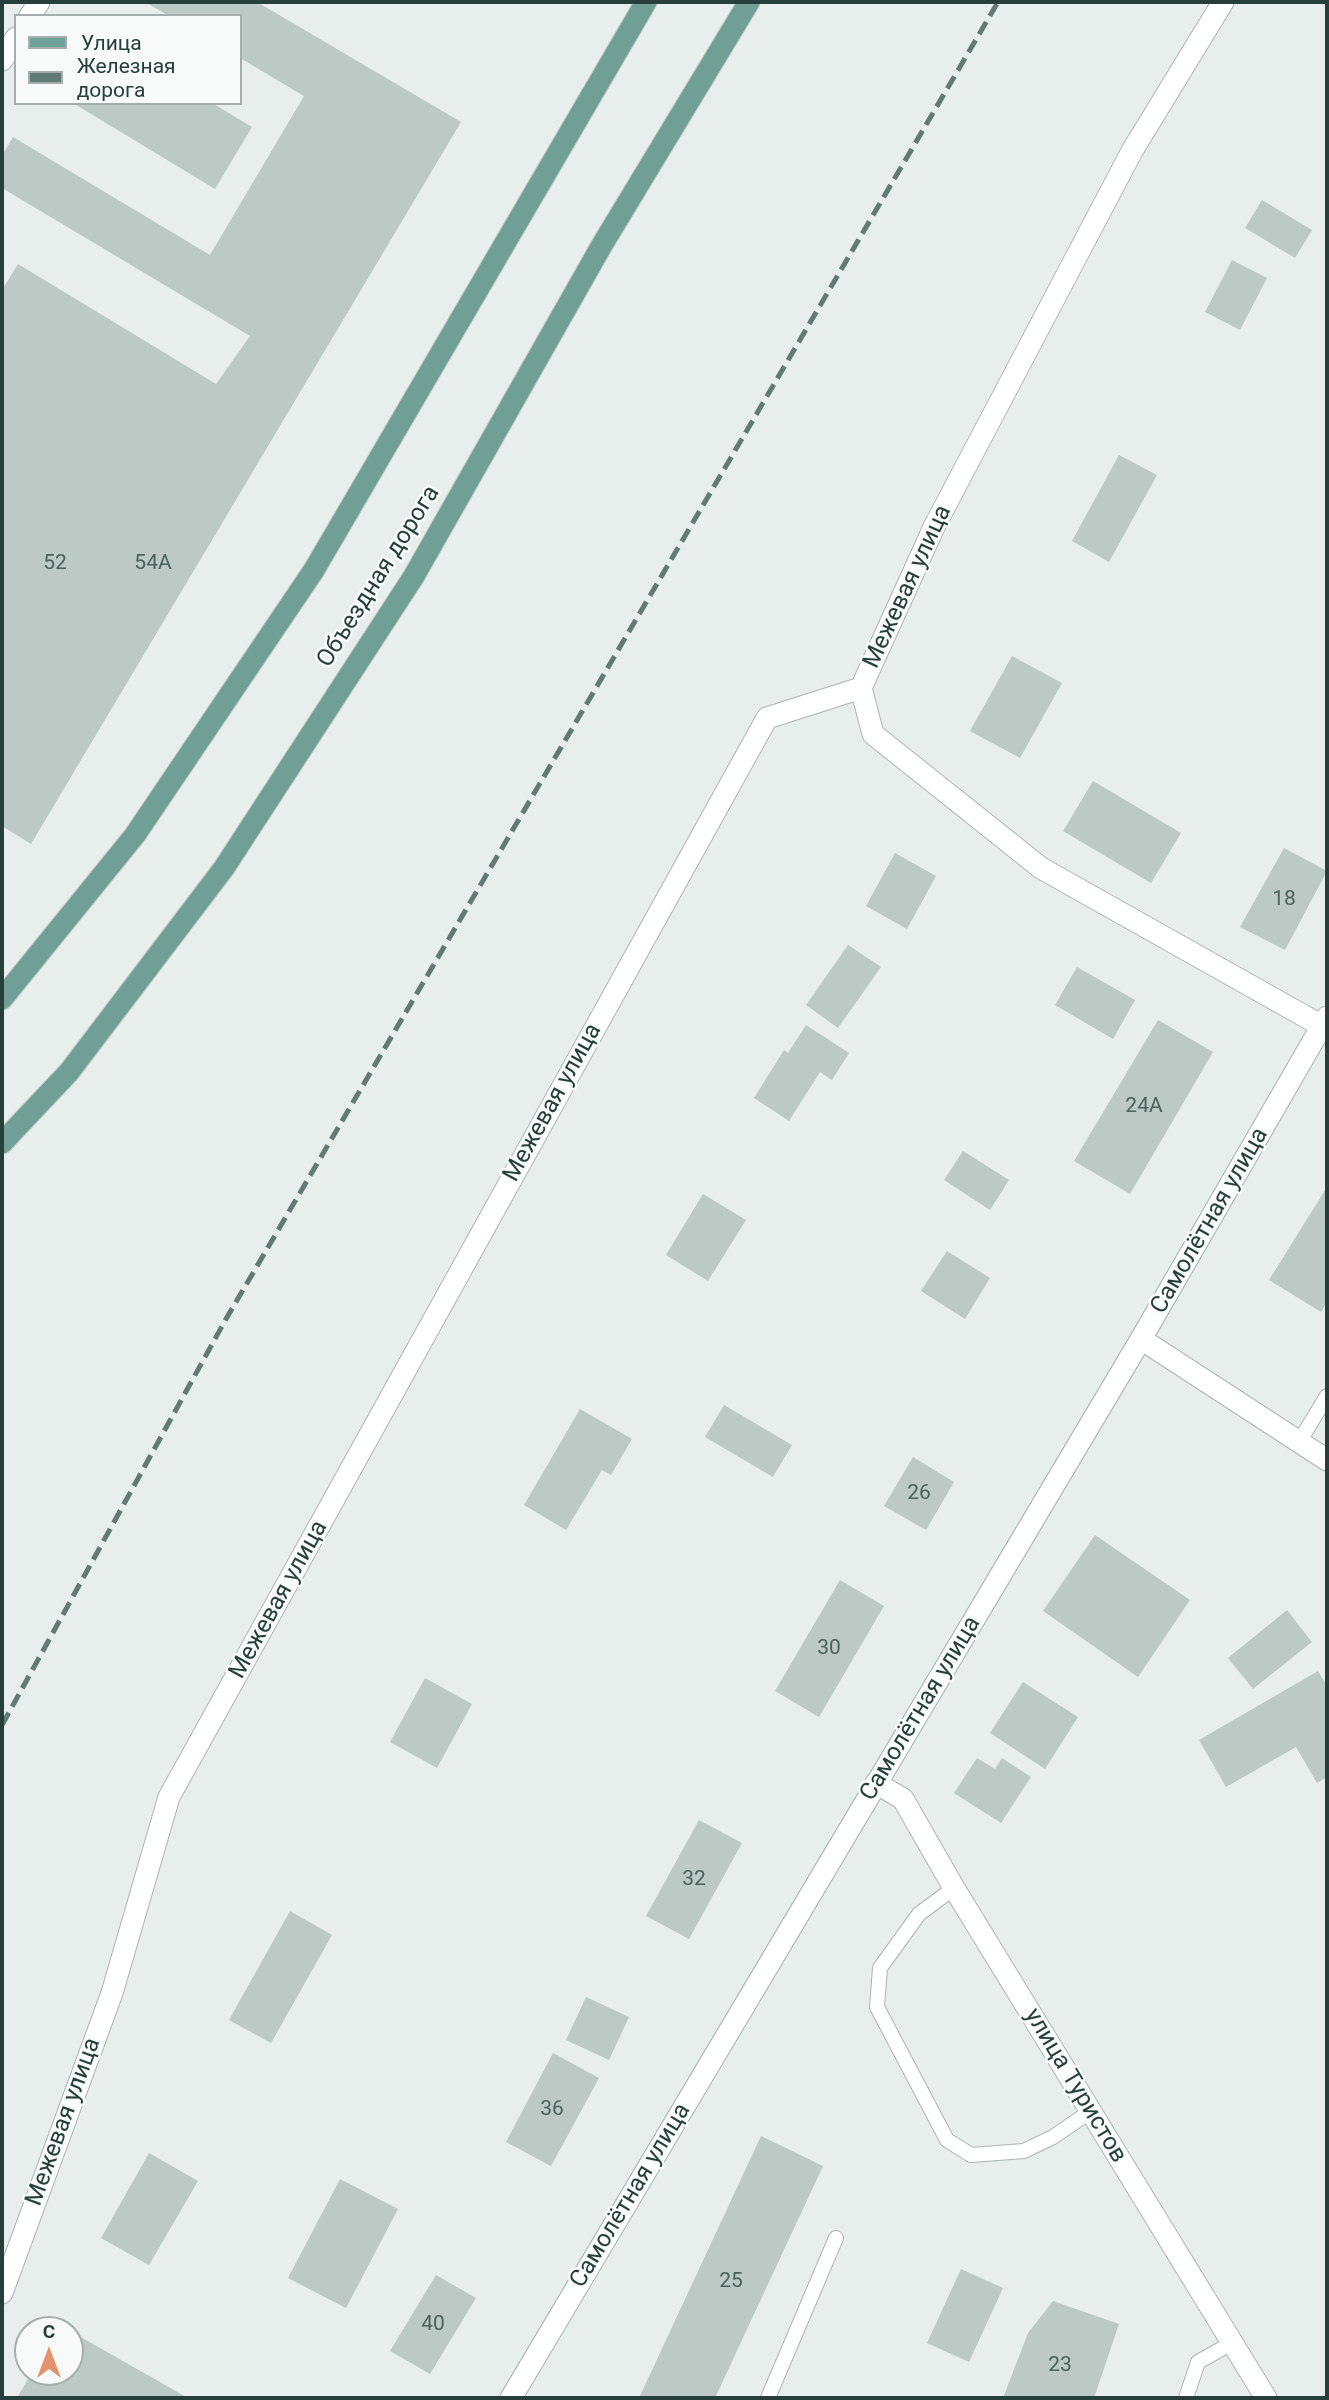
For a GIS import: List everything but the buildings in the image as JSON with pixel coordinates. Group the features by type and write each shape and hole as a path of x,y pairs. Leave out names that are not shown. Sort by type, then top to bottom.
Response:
{"main road":[{"path":"2,999 135,835 313,570 646,2"},
{"name":"Объездная дорога","path":"2,1143 69,1072 232,856 414,576 602,245 749,2"}],"street":[{"name":"Межевая улица","path":"2,2293 112,1993 169,1797 766,718 861,688 934,527 1132,150 1223,2"},
{"path":"2,60 14,41"},
{"path":"861,688 873,734 1041,867 1325,1022"},
{"name":"Самолётная улица","path":"511,2398 1141,1339 1325,1022"},
{"path":"1141,1339 1327,1460"},
{"name":"улица Туристов","path":"876,1783 903,1799 954,1888 1266,2398"}],"lane":[{"path":"1299,1442 1327,1396"},
{"path":"954,1888 919,1914 880,1968 877,2007 947,2140 971,2155 1024,2151 1053,2137 1091,2111"},
{"path":"768,2398 836,2238"},
{"path":"1186,2398 1198,2362 1232,2343"}],"railway":[{"path":"2,1725 226,1319 998,2"}]}
